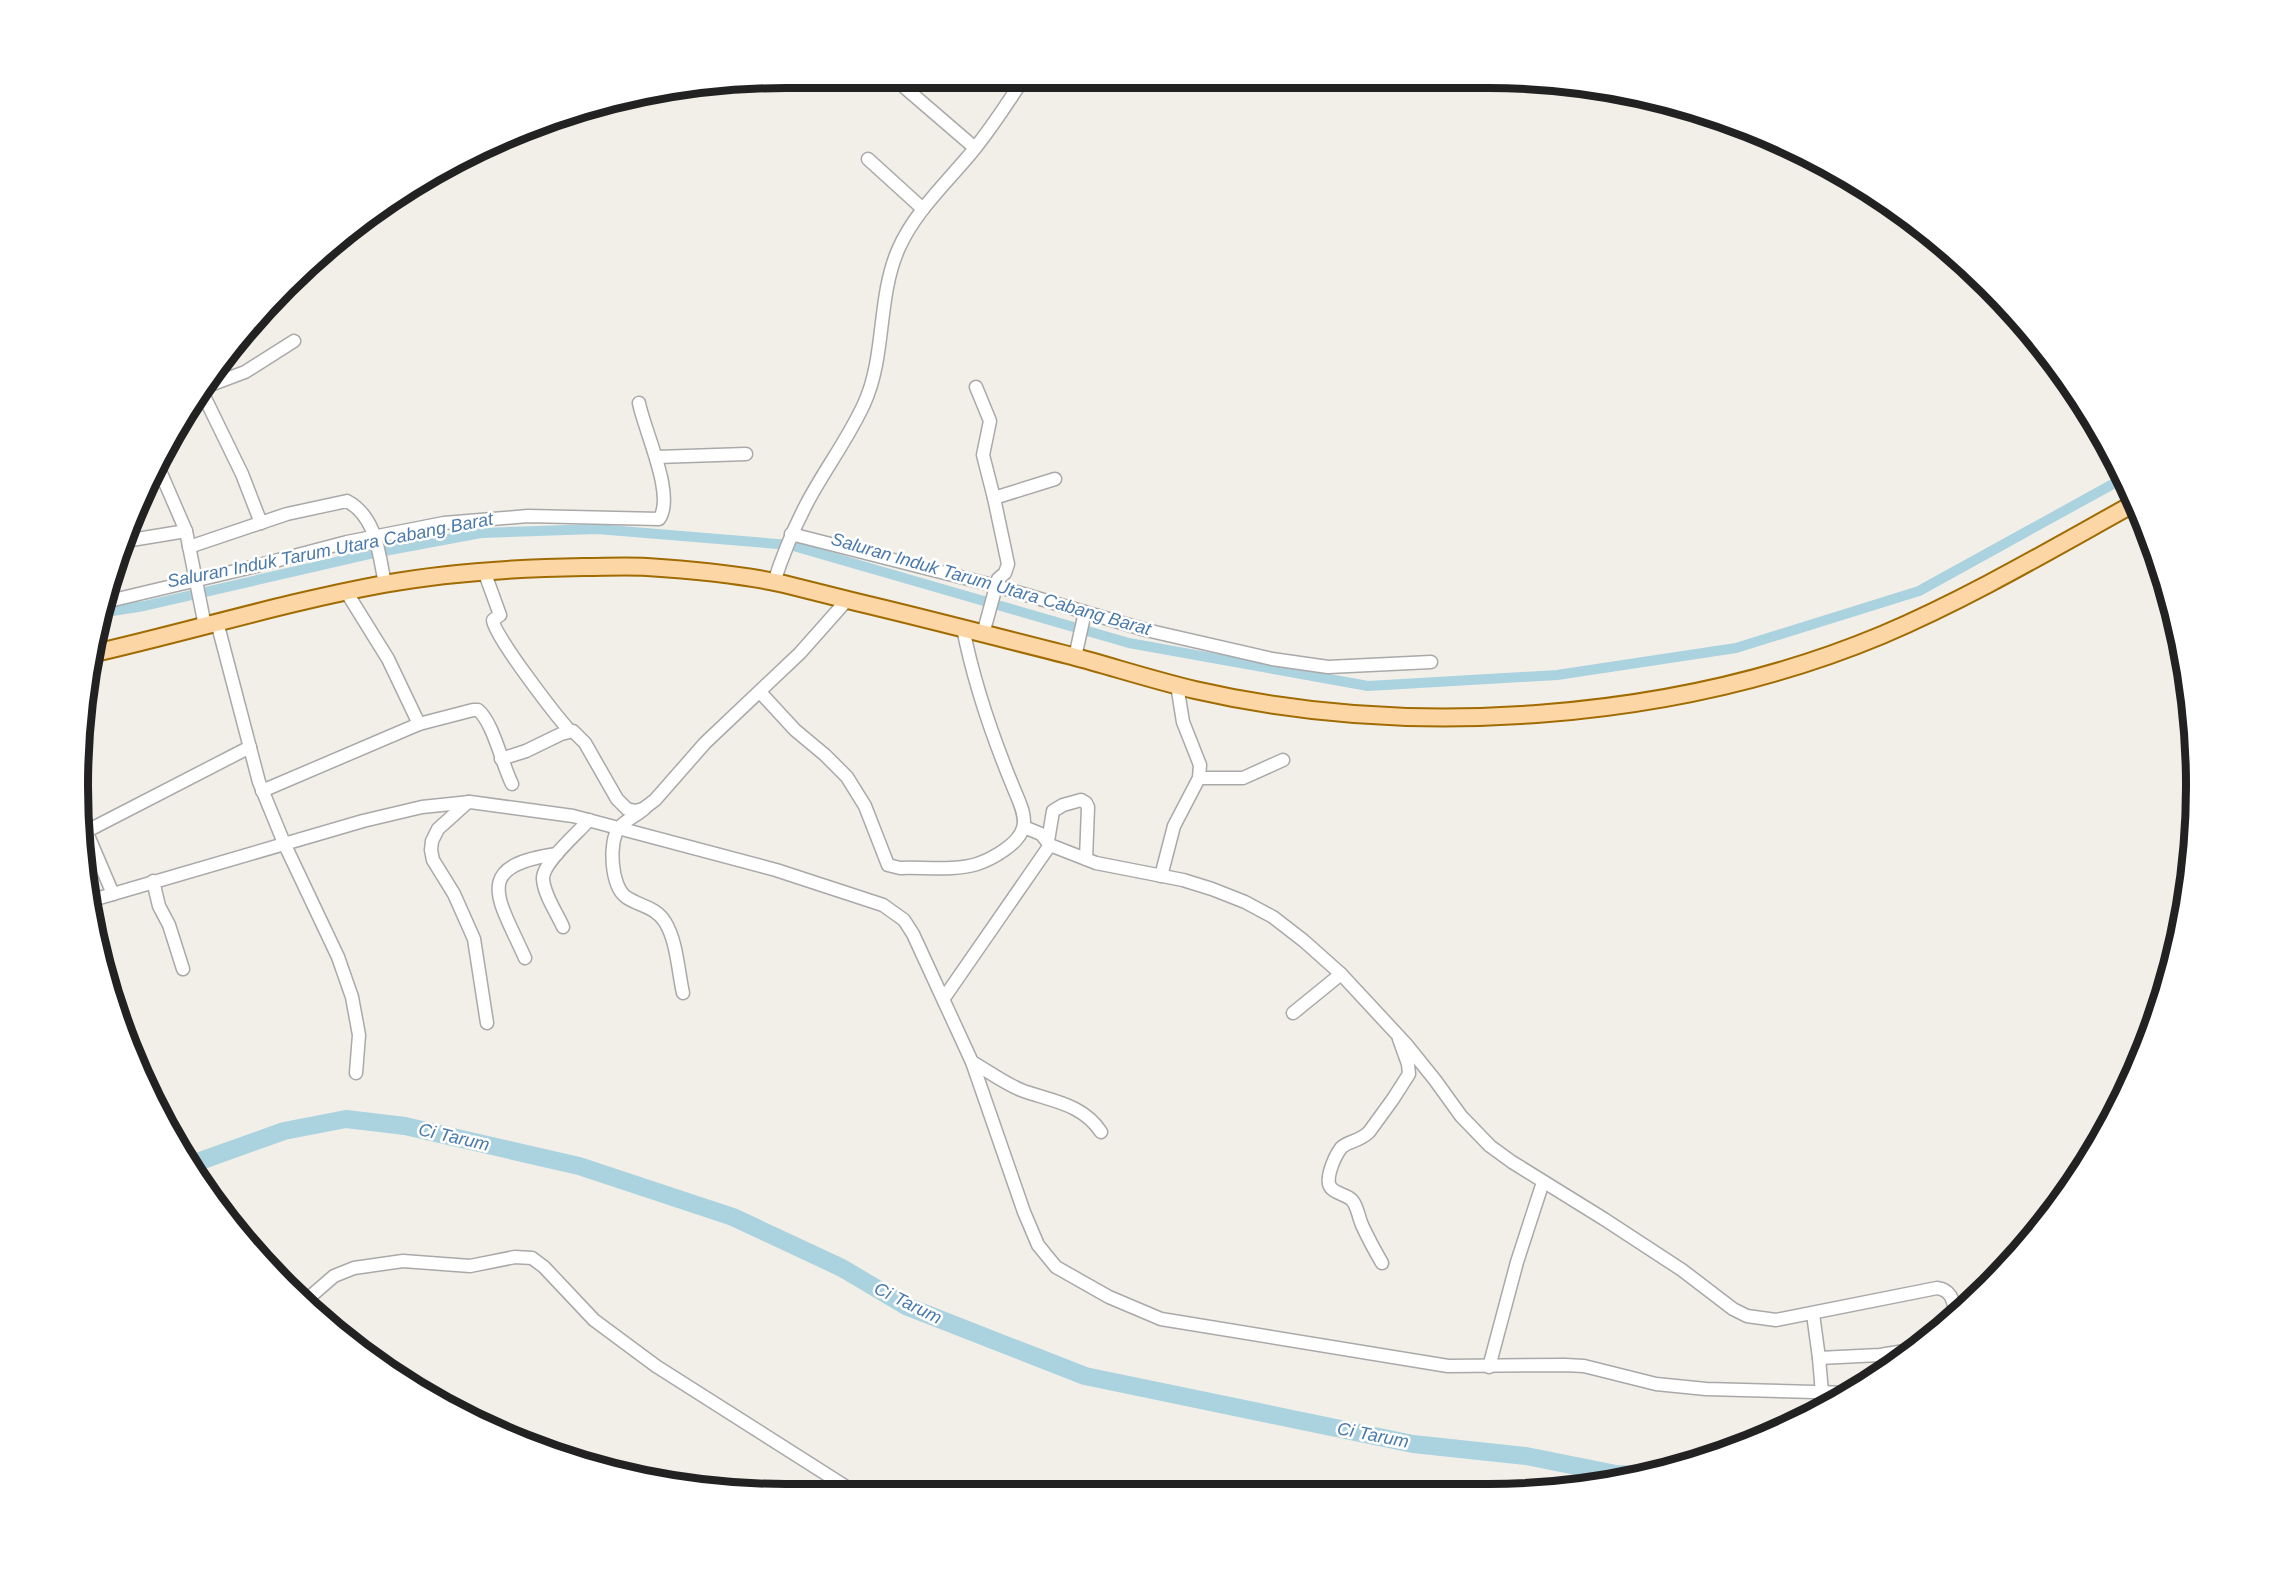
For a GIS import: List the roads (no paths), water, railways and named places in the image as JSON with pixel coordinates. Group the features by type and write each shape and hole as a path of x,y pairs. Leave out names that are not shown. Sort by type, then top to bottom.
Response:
{"main road":[{"path":"102,651 208,621 385,584 484,571 536,567 648,567 740,576 776,575 847,600 963,628 985,629 1076,653 1202,692 1311,709 1414,717 1466,718 1546,713 1661,698 1756,678 1801,665 1885,633 1983,586 2127,507"}],"street":[{"path":"905,88 975,148"},
{"path":"776,575 790,536 808,500 836,456 865,402 875,366 892,267 904,237 923,209 975,148 1017,88"},
{"path":"868,159 923,209"},
{"path":"218,382 245,372 294,341"},
{"path":"976,387 990,421 983,456 1008,564 1005,573 998,579 985,629"},
{"path":"206,400 242,474 261,523"},
{"path":"114,600 196,584 444,523 528,516 659,519 662,515 663,502 657,457 641,417 639,403"},
{"path":"657,457 746,454"},
{"path":"162,475 186,531 196,584 250,747 262,791 338,957 351,997 359,1035 356,1073"},
{"path":"994,498 1055,479"},
{"path":"189,547 287,514 347,501 358,509 376,541 385,584"},
{"path":"134,540 186,531"},
{"path":"790,536 995,589 1084,616 1203,644 1304,664 1329,667 1431,662"},
{"path":"484,571 501,616 493,620 493,625 507,649 570,731 576,733 585,743 617,799 627,809 635,811 647,807"},
{"path":"347,592 388,659 418,724"},
{"path":"683,993 664,921 654,910 626,897 616,881 613,863 615,838 620,827 647,807 705,743 800,653 847,600"},
{"path":"1076,653 1084,616"},
{"path":"760,692 795,730 825,755 846,777 865,806 883,855 890,867 977,864 1010,844 1024,827 1021,808 973,677 963,628"},
{"path":"1161,876 1174,825 1199,778 1200,765 1183,722 1177,685"},
{"path":"262,791 418,724 473,710 478,710 487,720 512,784"},
{"path":"501,759 544,744 570,731"},
{"path":"90,830 250,747"},
{"path":"1199,778 1243,778 1282,760"},
{"path":"944,998 1049,843 1053,811 1063,805 1081,800 1089,807 1086,859"},
{"path":"468,802 438,829 432,841 431,850 433,860 454,894 474,939 488,1023"},
{"path":"98,898 284,843 422,807 468,802 589,820 776,870 882,905 904,920 944,998 972,1062 1024,1212 1038,1245 1051,1262 1067,1274 1109,1297 1161,1319 1424,1363 1489,1367 1584,1366 1656,1384 1706,1389 1832,1393"},
{"path":"563,927 543,881 543,874 557,854 589,820"},
{"path":"1024,827 1041,834 1049,843 1086,859 1111,867 1161,876 1230,896 1258,909 1304,941 1341,974 1431,1074 1461,1116 1505,1157 1673,1264 1733,1310 1760,1319 1776,1320 1937,1288 1947,1291 1954,1305"},
{"path":"91,840 113,894"},
{"path":"525,958 503,907 498,887 500,878 505,871 518,863 531,858 557,854"},
{"path":"153,881 155,896 169,925 183,969"},
{"path":"1293,1013 1341,974"},
{"path":"1382,1263 1363,1227 1354,1202 1348,1196 1330,1188 1329,1182 1330,1172 1341,1148 1362,1139 1369,1132 1407,1078 1408,1064 1398,1036"},
{"path":"972,1062 1020,1089 1084,1112 1095,1122 1101,1132"},
{"path":"1407,1078 1431,1074"},
{"path":"1489,1367 1518,1262 1544,1182"},
{"path":"310,1296 334,1276 354,1268 403,1261 470,1266 515,1257 532,1258 544,1267 594,1320 656,1366 842,1484"},
{"path":"1813,1314 1822,1393"},
{"path":"1819,1358 1895,1353"}],"waterway":[{"name":"Saluran Induk Tarum Utara Cabang Barat","path":"111,611 144,606 379,552 481,533 597,529 790,545 1129,643 1368,686 1557,675 1736,648 1919,591 2116,482"},
{"name":"Ci Tarum","path":"198,1162 284,1131 346,1119 405,1126 579,1166 733,1217 842,1268 906,1306 1085,1376 1413,1444 1526,1456 1612,1473"}]}
